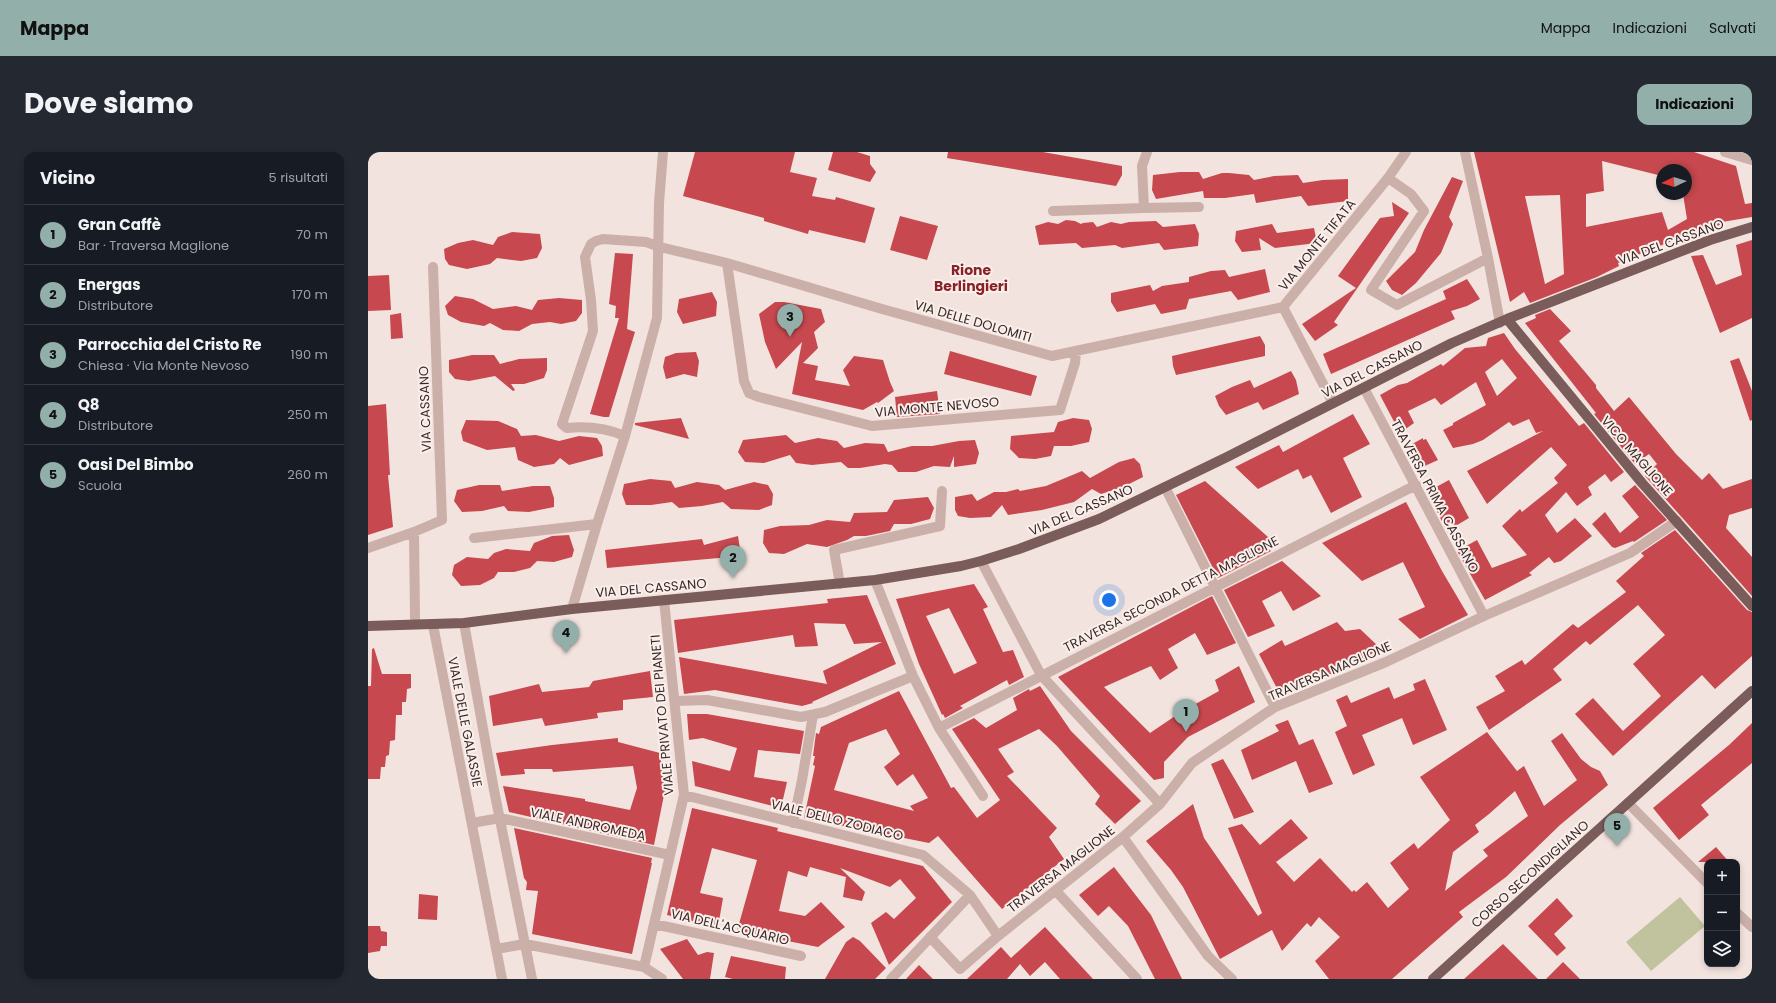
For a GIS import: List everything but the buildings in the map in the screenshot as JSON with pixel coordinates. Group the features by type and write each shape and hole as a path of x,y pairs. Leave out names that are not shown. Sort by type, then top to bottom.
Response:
{"main road":[{"name":"VIA DEL CASSANO","path":"368,626 464,623 572,609 840,584 961,566 981,561 1064,533 1098,519 1452,343 1503,321 1710,240 1752,227"},
{"name":"VICO MAGLIONE","path":"1503,321 1642,484 1677,521 1752,606"},
{"name":"CORSO SECONDIGLIANO","path":"1433,979 1752,691"}],"street":[{"path":"572,609 625,436 657,318 660,247 659,203 663,152"},
{"path":"1144,208 1142,166 1147,152"},
{"name":"VIA MONTE TIFATA","path":"1333,403 1283,307 1388,178 1406,152"},
{"path":"1465,152 1503,321"},
{"path":"1725,152 1752,160"},
{"path":"1388,178 1411,194 1424,212 1371,290 1397,304 1488,258"},
{"path":"1054,211 1199,207"},
{"name":"VIA DELLE DOLOMITI","path":"625,436 610,430 581,426 567,428 562,424 593,330 591,300 585,256 591,244 603,239 646,242 660,247 727,263 882,309 1052,356 1283,307"},
{"name":"VIA MONTE NEVOSO","path":"727,263 744,381 749,393 759,397 872,426 1060,410 1075,363 1076,352"},
{"name":"VIA CASSANO","path":"368,548 414,532 442,520 433,267"},
{"name":"TRAVERSA PRIMA CASSANO","path":"1364,388 1484,616"},
{"name":"TRAVERSA SECONDA DETTA MAGLIONE","path":"940,728 1041,675 1416,485"},
{"path":"1165,487 1216,586 1275,707"},
{"path":"840,584 834,550 940,526 942,491"},
{"name":"TRAVERSA MAGLIONE","path":"960,974 998,936 1123,837 1160,804 1192,763 1275,707 1386,662 1484,616 1630,553 1677,521"},
{"path":"474,538 597,524"},
{"path":"414,532 415,618"},
{"path":"981,561 1041,675 1160,804"},
{"path":"875,580 913,676 940,728 984,796"},
{"name":"VIALE PRIVATO DEI PIANETI","path":"644,967 684,796 664,600"},
{"name":"VIALE DELLE GALASSIE","path":"464,623 500,818 532,979"},
{"name":"VIALE DELLE GALASSIE","path":"433,625 502,979"},
{"path":"674,701 706,700 801,717 825,712 913,676"},
{"path":"793,823 813,715"},
{"name":"VIALE DELLO ZODIACO","path":"684,796 923,855 970,895 998,936"},
{"path":"1628,803 1704,880"},
{"path":"472,823 500,818"},
{"name":"VIALE ANDROMEDA","path":"500,818 670,855"},
{"path":"1123,837 1208,956 1232,979"},
{"path":"1056,891 1137,979"},
{"path":"890,979 970,895"},
{"path":"1740,916 1752,927"},
{"name":"VIA DELL'ACQUARIO","path":"654,924 801,956"},
{"path":"930,937 960,974"},
{"path":"496,950 525,944 644,967 662,979"}],"green space":[{"path":"1680,897 1704,925 1704,927 1651,971 1626,942"}],"place":[{"name":"Parrocchia del Cristo Re","path":"790,337"},
{"name":"Energas","path":"733,578"},
{"name":"Q8","path":"566,653"},
{"name":"Gran Caffè","path":"1186,732"},
{"name":"Oasi Del Bimbo","path":"1617,846"}],"district":[{"name":"Rione Berlingieri","path":"971,278"}]}
